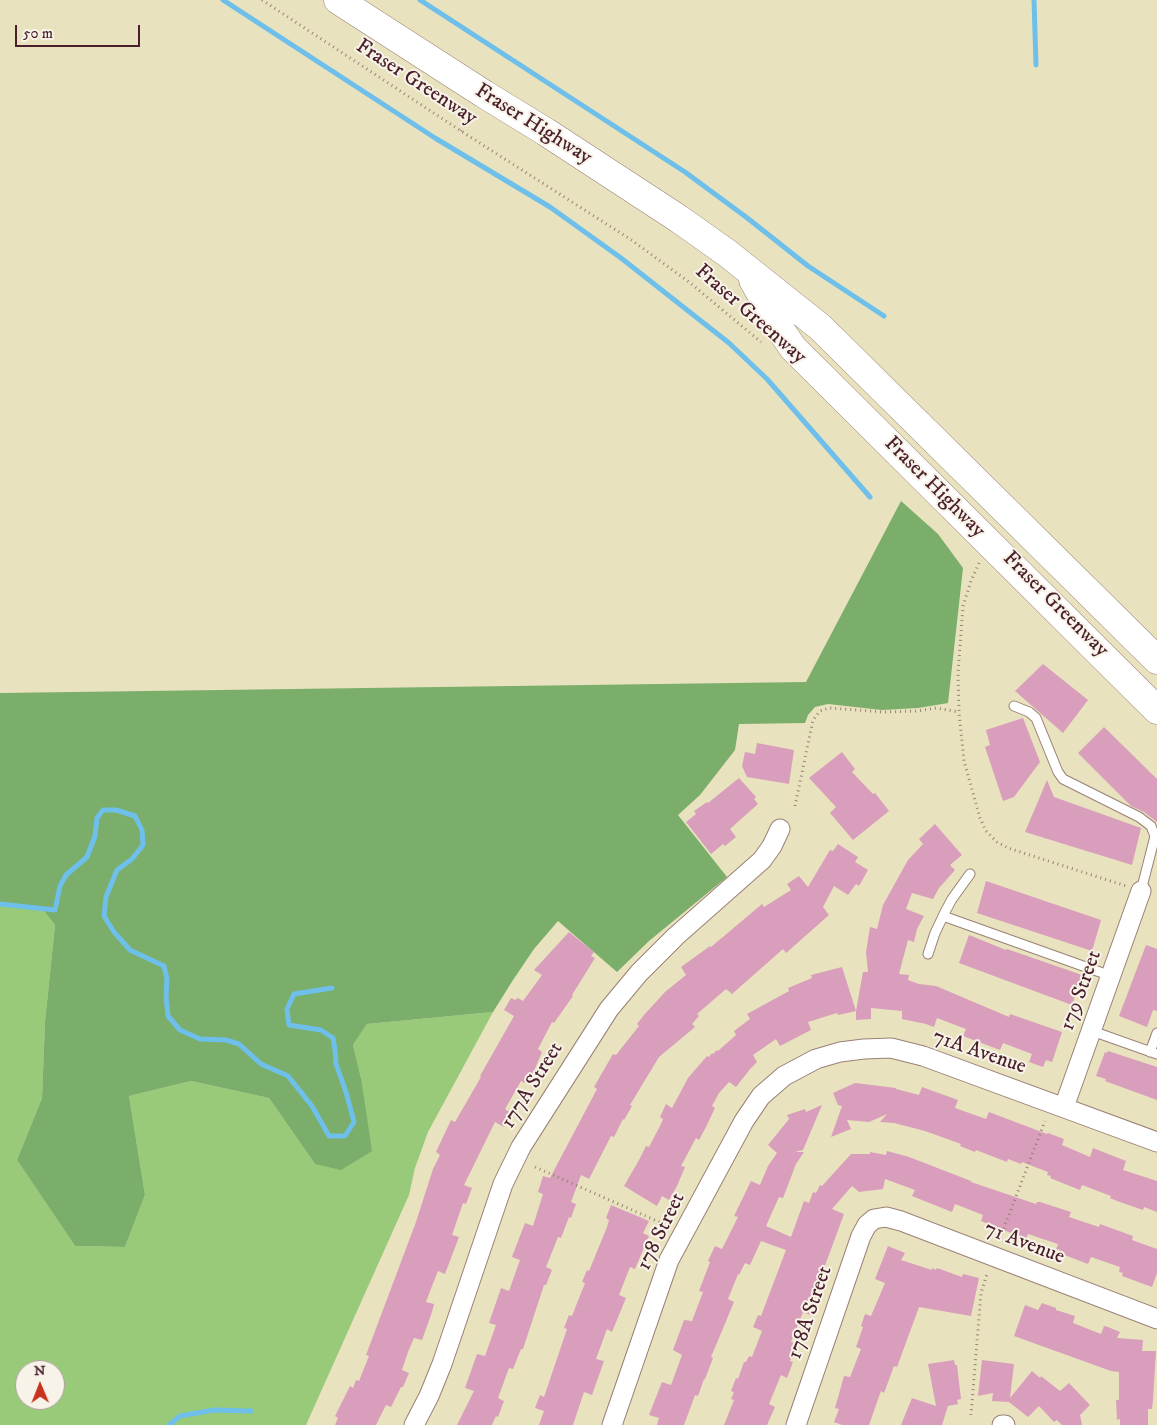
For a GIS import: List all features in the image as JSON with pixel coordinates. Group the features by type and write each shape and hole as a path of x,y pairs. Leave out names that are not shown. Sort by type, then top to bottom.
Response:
{"main road":[{"name":"Fraser Highway","path":"338,0 546,132 728,253 820,326 1157,660"},
{"name":"Fraser Highway","path":"728,253 752,278 793,348 1157,710"}],"street":[{"name":"177A Street","path":"414,1425 429,1396 442,1364 503,1184 521,1147 609,1009 639,973 676,936 762,860 772,846 780,829"},
{"name":"179 Street","path":"1064,1107 1111,976 1135,889"},
{"name":"71A Avenue","path":"784,1076 816,1060 840,1052 891,1048 923,1056 1157,1142"},
{"name":"178 Street","path":"612,1425 669,1260 744,1121 761,1096 784,1076"},
{"name":"71 Avenue","path":"874,1218 886,1217 901,1221 1157,1319"},
{"name":"178A Street","path":"796,1425 861,1236 867,1225 874,1218"}],"lane":[{"path":"1014,706 1029,712 1036,718 1058,772 1064,779 1139,817 1151,826 1156,836 1135,889"},
{"path":"928,954 934,933 952,900 970,874"},
{"path":"943,916 1111,976"},
{"path":"1092,1031 1154,1053 1157,1033"}],"path":[{"name":"Fraser Greenway","path":"262,0 460,131 630,239 690,282 762,342"},
{"path":"981,560 971,581 963,606 958,673 959,712 964,761 980,818 986,831 997,842 1008,848 1135,889"},
{"path":"795,806 813,720 820,711 829,708 886,712 936,708 959,712"},
{"path":"1000,1238 1045,1120"},
{"path":"535,1167 666,1225"},
{"path":"971,1415 981,1293 987,1274"}],"green space":[{"path":"901,501 938,534 963,568 948,703 918,708 882,710 828,704 815,707 808,715 805,723 739,724 735,750 700,795 678,815 727,877 649,941 617,972 558,921 534,949 493,1012 367,1024 353,1045 361,1078 372,1151 341,1170 315,1164 269,1098 191,1081 129,1096 145,1195 125,1247 75,1246 17,1160 42,1098 45,1022 55,925 41,907 0,905 0,693 806,682"},
{"path":"0,905 41,907 55,925 45,1022 42,1098 17,1160 75,1246 125,1247 145,1195 129,1096 191,1081 269,1098 315,1164 361,1078 353,1045 367,1024 493,1012 428,1132 415,1168 409,1195 306,1425 0,1425"}],"building":[{"path":"1043,664 1088,700 1063,733 1015,691"},
{"path":"1023,718 1040,762 1014,797 1003,801 985,747 990,745 986,730"},
{"path":"1104,727 1157,779 1157,822 1144,812 1131,806 1078,753"},
{"path":"757,743 794,750 789,784 747,777 742,766 745,752 755,754"},
{"path":"842,752 855,769 852,772 873,794 875,793 889,811 853,840 830,813 836,807 809,778"},
{"path":"739,778 756,797 754,799 758,804 730,829 736,837 725,846 723,844 711,854 686,822 696,814 694,811 708,803"},
{"path":"1047,780 1054,797 1141,828 1132,865 1025,832"},
{"path":"935,824 962,855 950,865 955,870 939,888 933,899 912,893 906,909 924,916 917,929 914,942 908,940 899,974 909,975 908,980 919,984 936,986 1009,1017 1010,1014 1062,1032 1052,1062 1046,1060 1043,1067 1029,1062 1032,1054 1003,1043 1000,1050 963,1036 966,1029 937,1018 934,1027 902,1019 902,1011 871,1008 871,1019 856,1020 863,972 868,972 866,952 870,927 877,929 883,905 908,860 923,844 919,839"},
{"path":"838,844 858,857 855,862 868,870 859,886 856,884 848,895 834,886 823,907 829,915 786,953 783,949 732,994 726,989 697,1014 699,1016 692,1024 695,1027 659,1057 630,1105 632,1106 614,1137 611,1136 589,1179 581,1175 571,1202 576,1204 561,1238 558,1237 546,1267 552,1270 546,1285 544,1285 523,1349 521,1349 513,1369 509,1368 498,1398 504,1401 498,1417 496,1416 492,1425 457,1425 474,1391 465,1388 477,1354 485,1356 496,1325 489,1323 501,1288 509,1291 520,1260 512,1257 513,1254 525,1223 533,1226 543,1194 538,1192 543,1176 550,1178 597,1089 594,1087 613,1054 616,1055 639,1026 637,1024 644,1015 665,992 686,975 681,967 711,947 762,904 764,907 791,890 787,884 799,876 808,887 830,850 833,851"},
{"path":"986,881 1101,920 1092,951 977,913"},
{"path":"569,932 594,952 591,956 595,958 573,996 554,1023 552,1022 538,1049 542,1052 527,1084 521,1081 505,1109 512,1114 504,1127 495,1122 464,1185 472,1188 466,1204 463,1203 452,1235 459,1237 445,1274 438,1271 426,1302 434,1304 432,1312 422,1340 414,1338 408,1352 402,1370 409,1373 403,1387 401,1387 391,1407 386,1405 376,1425 335,1425 338,1418 335,1416 350,1386 353,1388 356,1380 359,1381 369,1356 366,1355 416,1222 433,1169 440,1155 436,1152 451,1120 455,1122 514,1016 504,1010 511,998 515,1000 518,998 523,1001 542,975 534,970"},
{"path":"969,935 1006,950 1082,975 1072,1005 959,963"},
{"path":"1146,945 1157,949 1157,1011 1153,1010 1147,1027 1119,1016"},
{"path":"842,967 856,1011 838,1015 837,1013 808,1022 811,1030 780,1046 776,1039 753,1055 757,1062 736,1087 729,1082 719,1093 712,1106 715,1108 706,1127 699,1140 696,1138 681,1166 685,1167 669,1200 662,1196 657,1206 624,1186 646,1146 649,1147 660,1126 663,1119 660,1117 666,1104 672,1108 688,1078 707,1056 709,1057 712,1053 718,1051 736,1035 734,1031 750,1019 747,1014 789,991 788,988 812,978 811,975"},
{"path":"1108,1051 1157,1067 1157,1100 1096,1076 1105,1052 1107,1053"},
{"path":"855,1083 896,1088 919,1095 922,1087 958,1100 955,1108 986,1119 989,1112 1048,1133 1064,1139 1062,1145 1090,1157 1093,1148 1126,1161 1123,1170 1157,1181 1157,1212 1144,1207 1143,1210 1117,1201 1110,1198 1111,1196 1082,1185 1080,1190 1050,1178 1051,1176 1047,1175 1048,1172 1022,1162 1021,1164 1008,1159 1007,1162 976,1150 975,1152 960,1146 961,1144 925,1131 894,1123 880,1122 887,1114 869,1122 847,1120 851,1129 831,1137 842,1106 838,1105 833,1093"},
{"path":"822,1105 803,1150 795,1152 804,1152 796,1164 783,1198 779,1197 766,1226 791,1237 804,1201 809,1203 813,1192 816,1193 820,1185 822,1186 851,1154 870,1154 870,1152 886,1155 887,1151 909,1157 971,1182 1036,1204 1040,1202 1071,1212 1069,1217 1099,1227 1100,1224 1133,1236 1132,1240 1157,1249 1157,1273 1152,1287 1122,1276 1123,1273 1119,1272 1120,1267 1091,1257 1088,1264 1059,1253 1060,1250 1056,1249 1058,1244 1028,1234 1025,1241 1010,1236 1011,1233 981,1221 983,1215 955,1204 952,1212 912,1196 915,1190 885,1179 883,1189 859,1192 852,1186 832,1209 844,1214 813,1298 816,1300 810,1315 803,1312 791,1342 797,1344 790,1361 793,1362 787,1378 781,1375 769,1404 775,1407 767,1425 724,1425 734,1400 731,1399 734,1392 731,1391 736,1378 738,1379 744,1362 746,1362 749,1356 752,1357 762,1331 753,1327 758,1315 761,1316 786,1250 761,1241 750,1265 745,1263 738,1274 728,1299 734,1302 711,1357 713,1358 705,1379 698,1396 695,1395 684,1425 657,1425 659,1418 649,1415 662,1382 671,1385 682,1355 673,1350 684,1320 692,1321 703,1292 699,1291 710,1262 708,1261 715,1246 722,1249 738,1217 734,1216 751,1181 760,1185 768,1166 777,1153 768,1145 789,1119 787,1115 805,1109 806,1112"},
{"path":"611,1205 649,1221 643,1233 649,1236 635,1269 630,1267 619,1295 626,1298 612,1332 607,1329 596,1359 604,1361 592,1395 584,1392 573,1425 539,1425 544,1411 535,1408 540,1395 544,1397 567,1329 564,1328 569,1315 572,1316 585,1283 582,1282 587,1270 589,1271 607,1227 609,1220 606,1218"},
{"path":"888,1246 905,1253 901,1260 932,1270 932,1268 936,1270 937,1268 962,1277 963,1274 979,1278 971,1316 919,1307 897,1367 894,1366 884,1393 881,1391 869,1425 842,1425 834,1422 839,1409 835,1408 844,1376 850,1377 861,1349 856,1347 865,1314 871,1316 885,1283 875,1279"},
{"path":"1042,1303 1075,1316 1073,1323 1101,1334 1104,1326 1108,1327 1120,1332 1117,1338 1143,1340 1142,1351 1156,1351 1153,1400 1152,1409 1148,1409 1148,1425 1120,1425 1120,1419 1117,1420 1116,1400 1119,1400 1119,1372 1111,1371 1014,1336 1025,1305 1038,1310"},
{"path":"954,1360 955,1365 957,1365 961,1399 957,1400 958,1404 948,1406 942,1425 901,1425 912,1398 936,1406 928,1364"},
{"path":"982,1360 1014,1364 1010,1398 1032,1371 1060,1391 1069,1383 1090,1405 1080,1415 1082,1425 1062,1425 1057,1420 1054,1422 1039,1406 1028,1417 1009,1402 992,1401 993,1393 978,1396"}],"waterway":[{"path":"223,0 435,138 550,207 621,258 729,343 767,379 870,497"},
{"path":"420,0 685,172 808,266 884,316"},
{"path":"1034,0 1036,65"},
{"path":"0,904 55,910 60,886 66,875 87,857 95,836 97,818 103,810 116,810 135,816 142,830 143,845 132,859 117,870 106,897 104,916 114,932 130,950 164,966 167,979 168,1016 180,1030 200,1039 226,1040 239,1044 261,1064 288,1076 312,1106 329,1136 345,1136 354,1122 336,1064 333,1038 321,1030 289,1025 287,1009 294,994 332,988"},
{"path":"169,1425 180,1416 214,1410 251,1411"}]}
